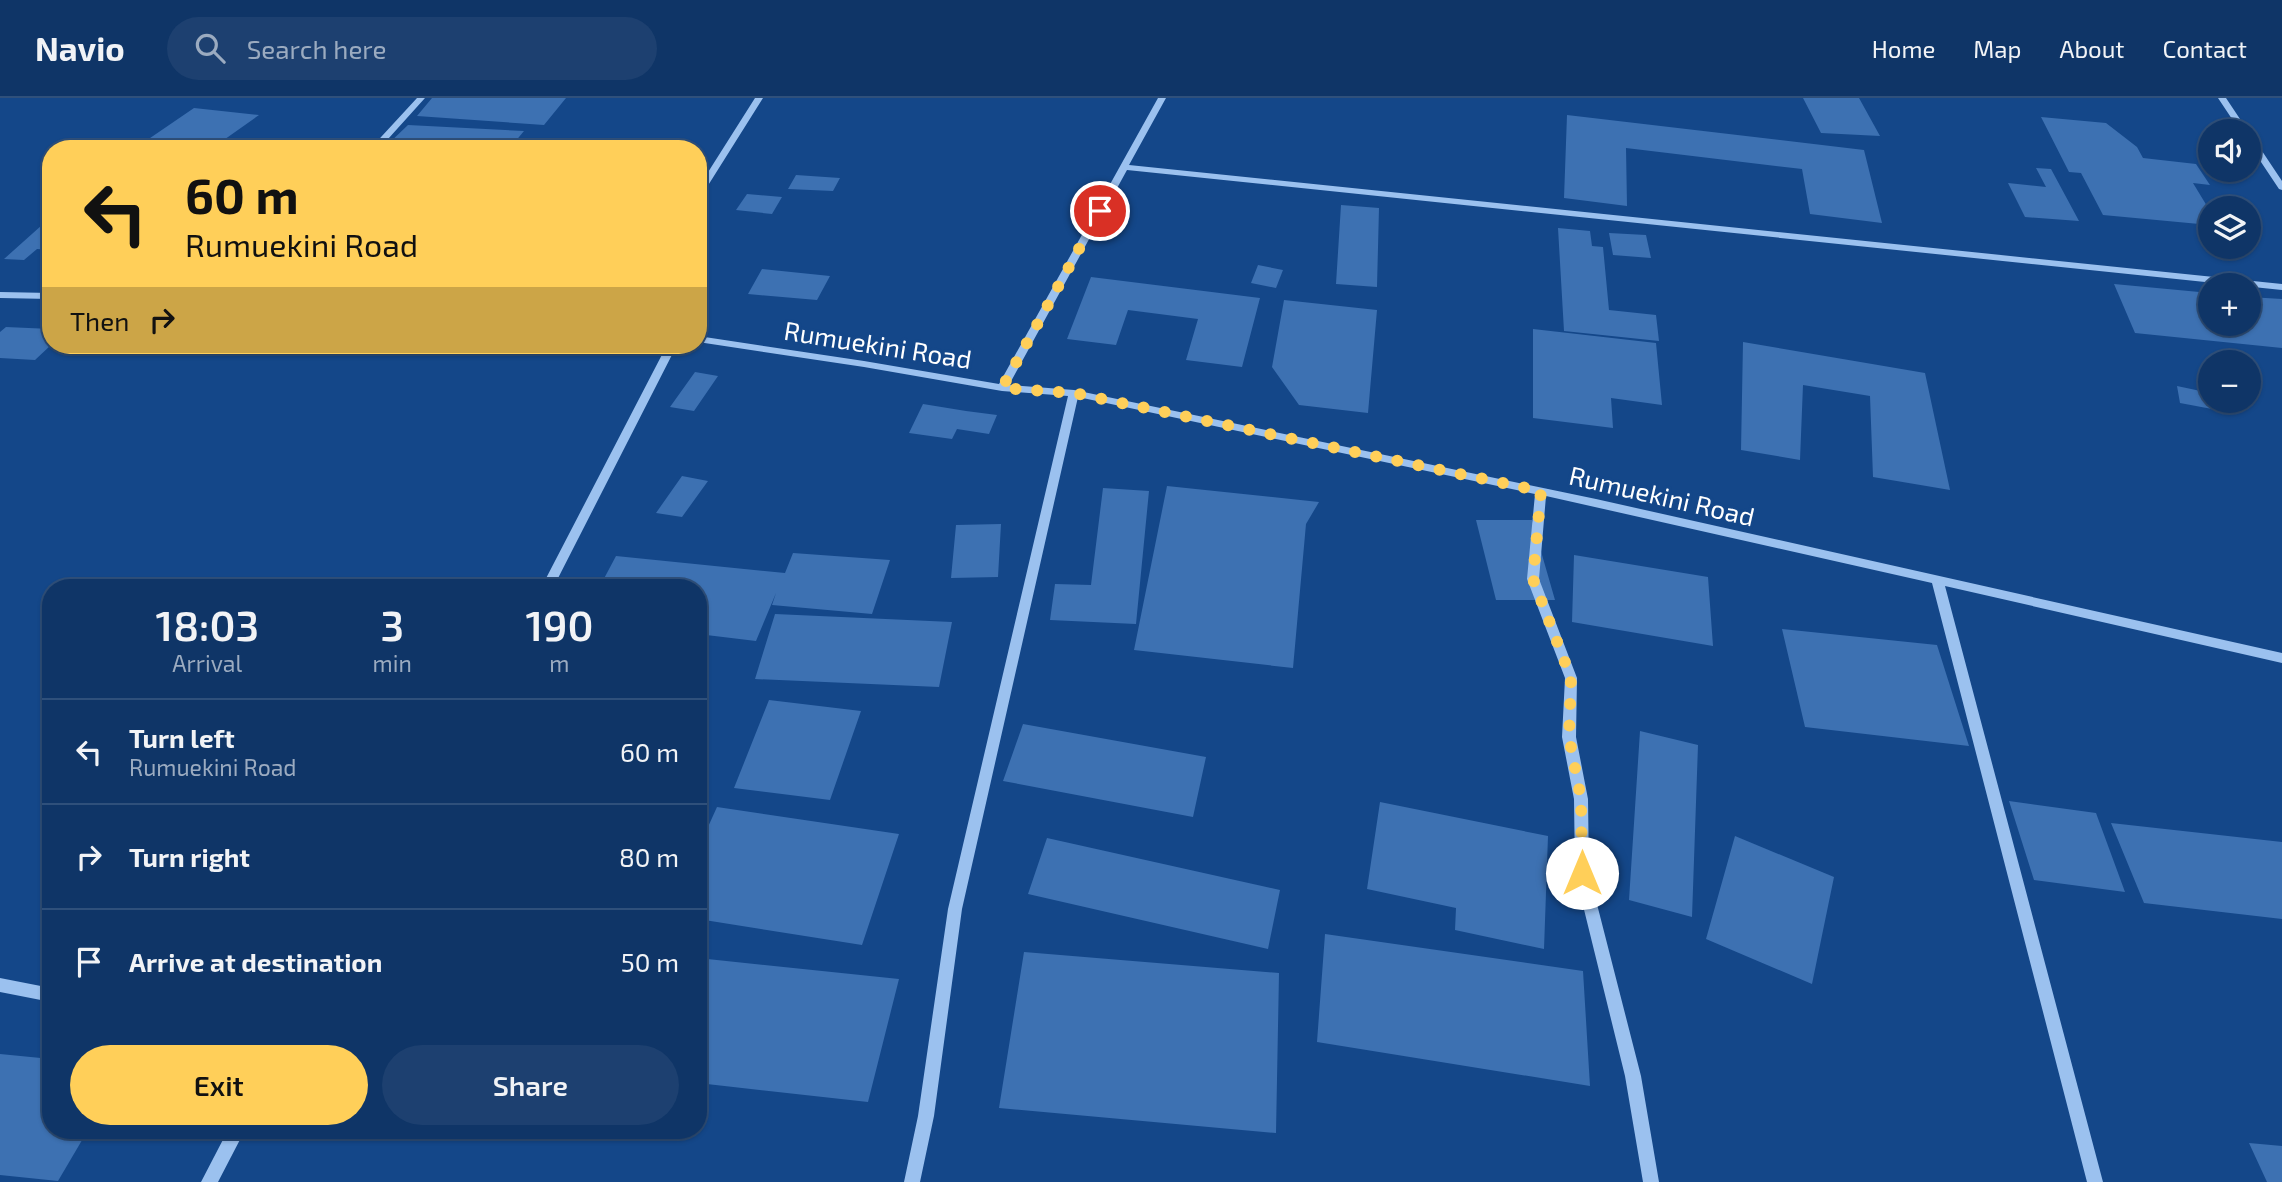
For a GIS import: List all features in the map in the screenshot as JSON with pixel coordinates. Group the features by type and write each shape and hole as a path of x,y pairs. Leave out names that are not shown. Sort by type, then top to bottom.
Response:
{"street":[{"path":"382,140 421,98"},
{"path":"707,181 759,98"},
{"path":"1002,388 1162,98"},
{"path":"2222,98 2236,119"},
{"path":"2261,156 2282,187"},
{"path":"1124,167 2282,287"},
{"path":"0,295 42,296"},
{"path":"0,305 12,296"},
{"name":"Rumuekini Road","path":"707,340 1002,388 1074,393 1541,491 2282,658"},
{"path":"552,579 667,354"},
{"path":"912,1182 926,1116 955,909 1074,393"},
{"path":"1541,491 1533,579 1571,678 1569,737 1581,799 1582,873 1633,1076 1651,1182"},
{"path":"1937,580 2095,1182"},
{"path":"0,985 42,993"},
{"path":"209,1182 232,1139"}],"building":[{"path":"432,98 566,98 544,125 417,116"},
{"path":"1803,98 1859,98 1880,136 1821,133"},
{"path":"194,108 259,115 224,140 147,140"},
{"path":"1567,115 1864,150 1882,223 1810,214 1802,169 1626,148 1627,206 1564,198"},
{"path":"2041,117 2106,123 2137,147 2143,158 2196,164 2198,182 2208,182 2210,185 2193,183 2201,196 2198,196 2198,224 2103,215 2081,173 2069,172"},
{"path":"408,125 524,131 516,140 392,140"},
{"path":"2036,168 2051,169 2079,221 2025,217 2008,183 2046,187"},
{"path":"796,175 840,178 833,191 788,189"},
{"path":"747,194 782,197 772,214 736,210"},
{"path":"1341,205 1379,208 1377,287 1336,284"},
{"path":"42,225 42,249 37,249 24,260 4,259"},
{"path":"1558,228 1590,231 1592,246 1603,247 1609,310 1656,315 1659,341 1564,331"},
{"path":"1609,233 1646,235 1651,258 1613,255"},
{"path":"1258,265 1283,270 1276,288 1251,283"},
{"path":"762,269 830,276 817,300 748,294"},
{"path":"1091,277 1260,298 1242,367 1186,360 1198,319 1128,310 1116,345 1067,339"},
{"path":"2114,284 2198,292 2198,336 2261,336 2261,298 2282,299 2282,348 2135,333"},
{"path":"1284,300 1377,310 1368,413 1299,405 1272,367"},
{"path":"6,327 42,329 42,353 35,360 0,358 0,332"},
{"path":"1533,329 1656,343 1662,405 1611,398 1613,428 1533,418"},
{"path":"1743,342 1925,373 1950,490 1873,477 1870,396 1803,385 1800,460 1741,450"},
{"path":"695,372 718,376 694,411 670,407"},
{"path":"2177,386 2198,390 2198,406 2180,403"},
{"path":"923,404 997,415 989,434 957,429 952,439 909,433"},
{"path":"682,476 708,481 682,517 656,513"},
{"path":"1167,486 1319,502 1306,524 1293,668 1134,650"},
{"path":"1103,488 1149,491 1136,624 1050,620 1055,584 1091,585"},
{"path":"1476,520 1532,520 1555,600 1496,600"},
{"path":"1001,524 998,577 951,578 956,525"},
{"path":"793,553 890,560 872,614 772,605 776,593 756,641 707,635 707,579 604,579 616,556 785,573"},
{"path":"1574,555 1708,577 1713,646 1572,622"},
{"path":"775,614 952,622 939,687 755,679"},
{"path":"1782,629 1937,645 1969,746 1805,727"},
{"path":"769,700 861,711 830,800 734,788"},
{"path":"1023,724 1206,757 1193,817 1003,781"},
{"path":"1640,731 1698,745 1692,917 1629,900"},
{"path":"2009,801 2096,813 2125,892 2034,880"},
{"path":"1380,802 1548,836 1544,949 1455,930 1456,908 1367,889"},
{"path":"717,807 899,834 862,945 707,920 707,829"},
{"path":"2111,823 2282,842 2282,919 2144,903"},
{"path":"1735,836 1834,877 1812,984 1706,939"},
{"path":"1047,838 1280,890 1268,949 1028,894"},
{"path":"1325,934 1583,971 1590,1086 1317,1042"},
{"path":"1024,952 1279,973 1276,1133 999,1108"},
{"path":"707,959 899,979 868,1102 707,1084"},
{"path":"0,1054 42,1058 42,1139 83,1139 58,1181 0,1175"},
{"path":"2249,1143 2282,1146 2282,1182 2267,1182"}],"route":[{"path":"1100,211 1002,388 1074,393 1541,491 1533,579 1571,678 1569,737 1581,799 1582,873"}]}
